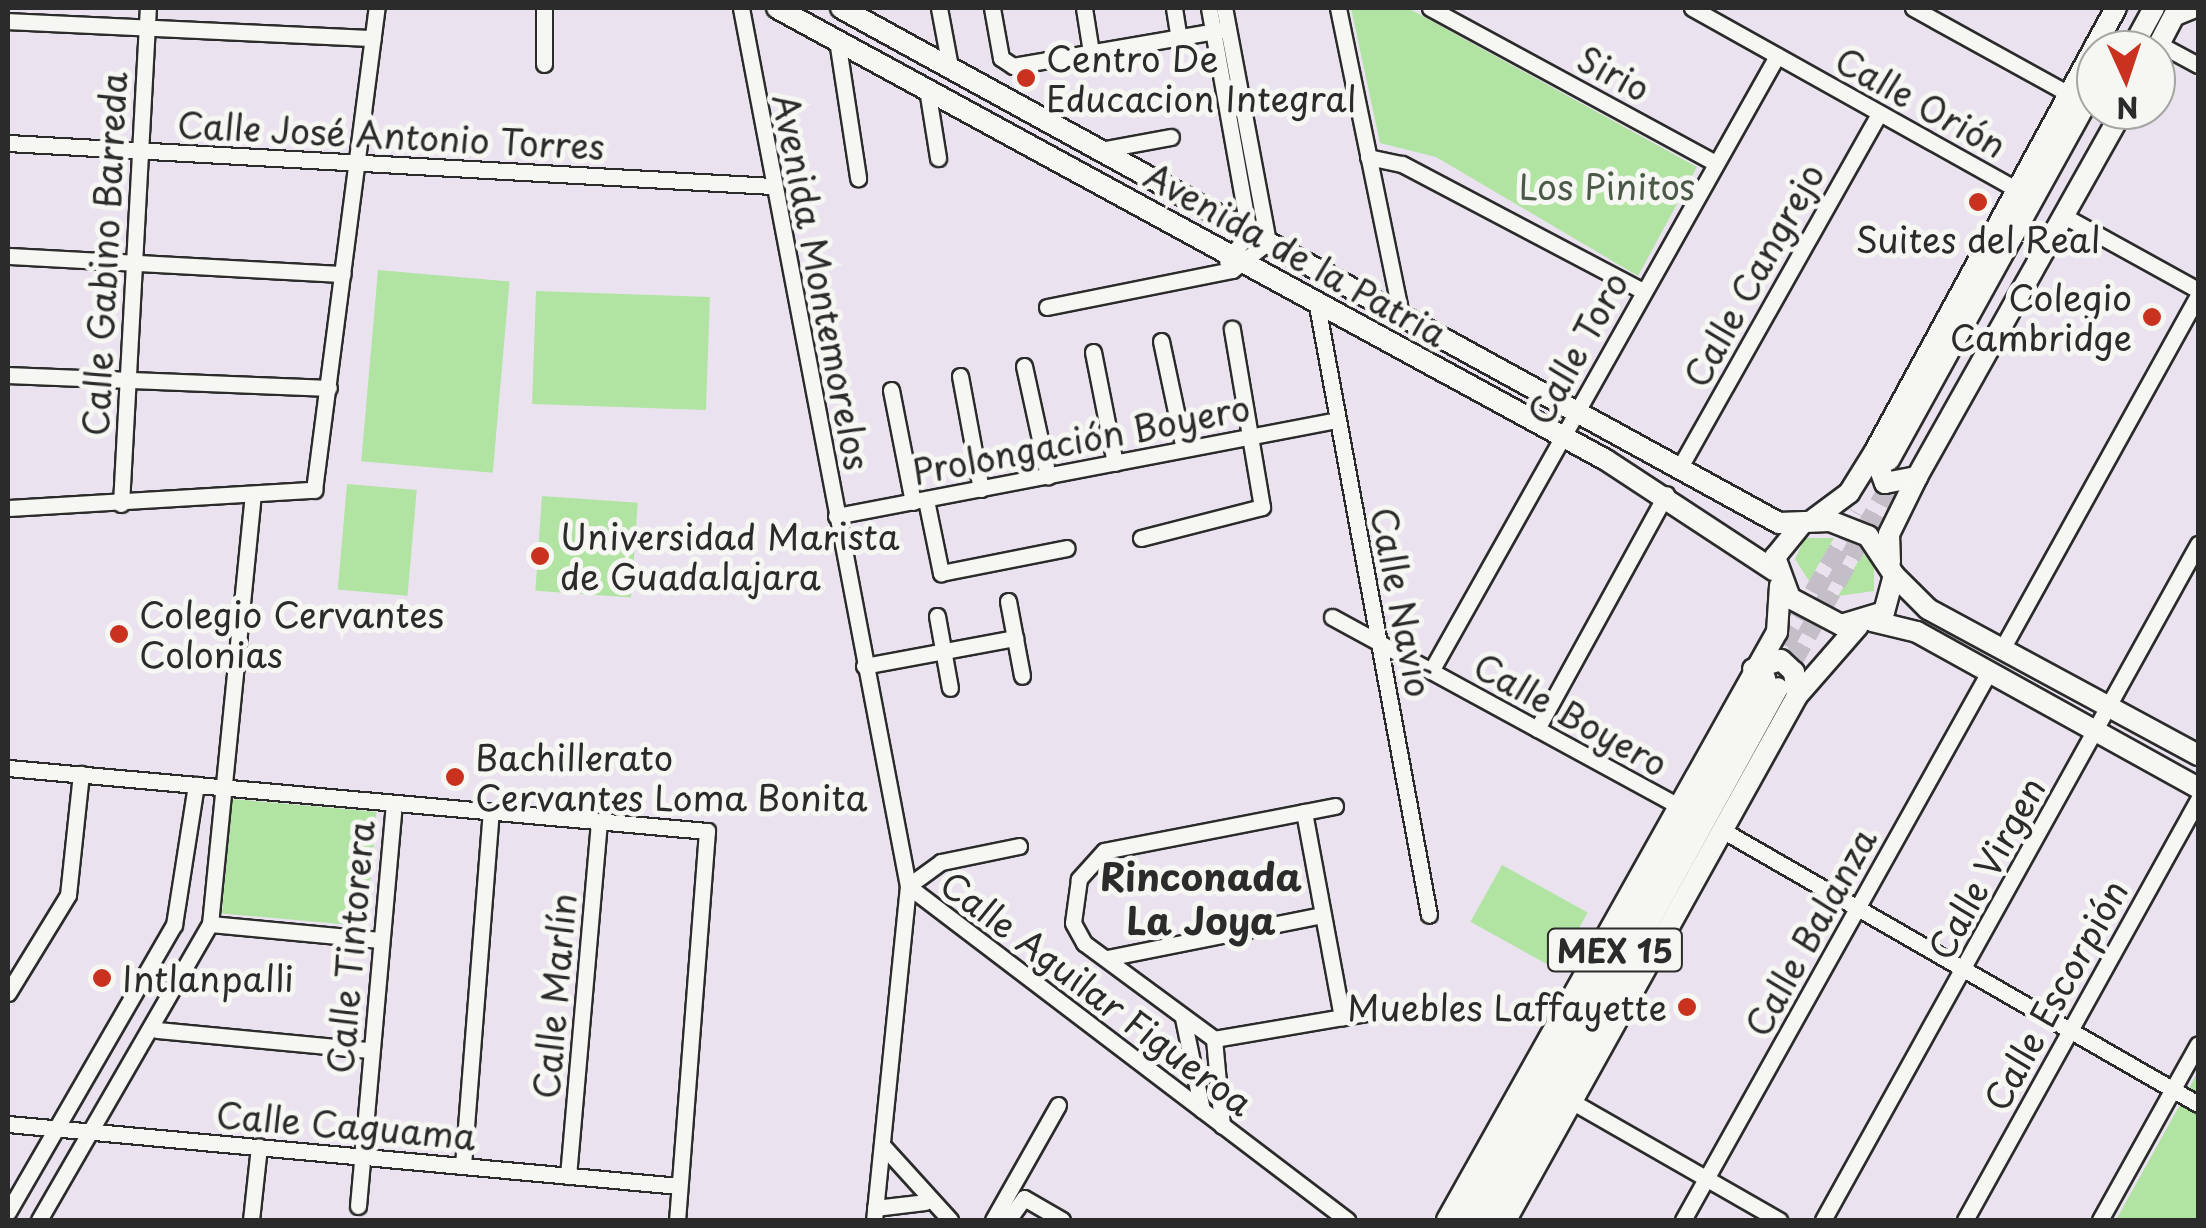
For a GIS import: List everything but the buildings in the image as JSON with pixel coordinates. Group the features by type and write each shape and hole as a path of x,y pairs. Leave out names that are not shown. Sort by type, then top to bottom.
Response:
{"main road":[{"name":"Avenida de la Patria","path":"777,8 1666,494 1777,578"},
{"name":"Avenida de la Patria","path":"841,8 1779,524 1804,524"},
{"path":"1446,1220 1676,805 1773,683 1865,623 1893,596 1890,534 1895,464 2017,190 2113,8"},
{"path":"2127,30 2139,8"},
{"path":"2149,30 2168,11"},
{"path":"1895,464 2076,123"},
{"path":"1895,464 2087,130"},
{"path":"1506,1220 1722,830 1773,683 1777,546 1895,464 2064,216 2111,130"},
{"path":"1606,460 1605,444 1622,435"},
{"path":"1804,524 1847,524 1928,609 2198,755"},
{"path":"1777,578 1825,622 1865,623 1917,632 2198,788"},
{"name":"MEX 15","path":"1485,1220 1645,929 1773,683"},
{"name":"MEX 15","path":"1465,1220 1591,993 1773,683"},
{"path":"2068,715 2080,692"},
{"path":"1615,1022 1645,929"},
{"path":"1536,1057 1591,993"}],"street":[{"name":"Calle Gabino Barreda","path":"121,504 148,8"},
{"path":"8,508 314,490 377,8"},
{"path":"544,8 544,64"},
{"name":"Avenida Montemorelos","path":"741,8 908,886 874,1214"},
{"path":"939,8 950,67"},
{"path":"992,8 1008,66 1221,30"},
{"path":"1084,8 1091,52"},
{"path":"1174,8 1179,38"},
{"path":"1209,8 1221,30"},
{"path":"1047,307 1216,274 1243,261 1258,237 1221,30 1224,8"},
{"path":"1338,8 1400,316"},
{"name":"Sirio","path":"1430,8 1716,163"},
{"path":"1913,8 2069,94"},
{"path":"2168,11 2198,8"},
{"name":"Calle Orión","path":"1706,12 2017,190"},
{"path":"8,20 373,38"},
{"path":"837,40 858,178"},
{"name":"Calle Toro","path":"1431,671 1778,56"},
{"path":"927,89 938,158"},
{"name":"Calle Cangrejo","path":"1680,467 1879,114"},
{"path":"1100,150 1172,137"},
{"name":"Calle José Antonio Torres","path":"8,143 772,186"},
{"path":"1368,158 1402,164 1643,291"},
{"path":"2002,649 2198,293 2064,216"},
{"path":"8,256 343,274"},
{"name":"Calle Navío","path":"1316,300 1429,916"},
{"path":"1140,538 1262,507 1232,329"},
{"path":"1160,341 1184,449"},
{"path":"1093,352 1115,462"},
{"path":"1024,366 1048,476"},
{"path":"8,374 329,388"},
{"path":"960,376 981,489"},
{"path":"892,390 941,573 1067,548"},
{"name":"Prolongación Boyero","path":"836,516 1337,420"},
{"path":"39,1220 156,1030 210,924 227,788 253,494"},
{"path":"1537,729 1666,494"},
{"name":"Calle Virgen","path":"1823,1220 2198,544"},
{"path":"1008,601 1022,676"},
{"path":"937,616 950,688"},
{"name":"Calle Boyero","path":"1332,617 1676,805"},
{"path":"864,666 1014,638"},
{"name":"Calle Balanza","path":"1683,1220 1990,672"},
{"path":"8,768 707,832 677,1220"},
{"path":"8,993 68,895 81,774"},
{"path":"8,1212 174,925 196,785"},
{"name":"Calle Escorpión","path":"1964,1220 2198,799"},
{"name":"Calle Tintorera","path":"358,1206 394,804"},
{"path":"1334,806 1104,851 1078,879 1072,923 1107,958 1214,1039 1372,1012"},
{"path":"464,1165 491,812"},
{"path":"1304,812 1342,1018"},
{"name":"Calle Marlín","path":"568,1176 599,822"},
{"path":"1722,830 2072,1026 2198,1104"},
{"name":"Calle Aguilar Figueroa","path":"1020,846 941,862 908,886 1347,1220"},
{"path":"1107,958 1323,915"},
{"path":"210,924 380,940"},
{"path":"1183,1018 1202,1110"},
{"path":"156,1030 370,1050"},
{"path":"1214,1039 1222,1126"},
{"path":"2100,1220 2198,1044"},
{"path":"1571,1102 1780,1220"},
{"path":"993,1220 1058,1105"},
{"name":"Calle Caguama","path":"8,1124 679,1186"},
{"path":"251,1220 259,1146"},
{"path":"883,1146 910,1170 925,1202 950,1220"},
{"path":"1008,1220 1024,1198 1062,1220"},
{"path":"874,1214 925,1202"}],"green space":[{"name":"Los Pinitos","path":"1351,8 1408,8 1697,167 1638,276 1436,157 1380,143"},
{"path":"378,270 509,282 493,473 361,461"},
{"path":"536,291 710,297 706,410 532,404"},
{"path":"347,484 417,490 407,596 338,590"},
{"path":"542,496 638,503 631,597 535,591"},
{"path":"1805,538 1834,538 1809,581 1795,559"},
{"path":"1863,553 1874,566 1874,591 1838,596"},
{"path":"232,799 376,812 366,926 222,914"},
{"path":"1502,865 1588,913 1556,969 1470,922"},
{"path":"2198,1072 2198,1220 2116,1220"}],"tunnel":[{"path":"1778,688 1900,467"},
{"path":"1769,671 1859,514"}],"place":[{"name":"Centro De Educacion Integral","path":"1026,78"},
{"name":"Suites del Real","path":"1978,202"},
{"name":"Colegio Cambridge","path":"2152,317"},
{"name":"Universidad Marista de Guadalajara","path":"540,556"},
{"name":"Colegio Cervantes Colonias","path":"119,634"},
{"name":"Bachillerato Cervantes Loma Bonita","path":"455,777"},
{"name":"Intlanpalli","path":"102,978"},
{"name":"Muebles Laffayette","path":"1687,1007"}],"district":[{"name":"Rinconada La Joya","path":"1201,898"}]}
